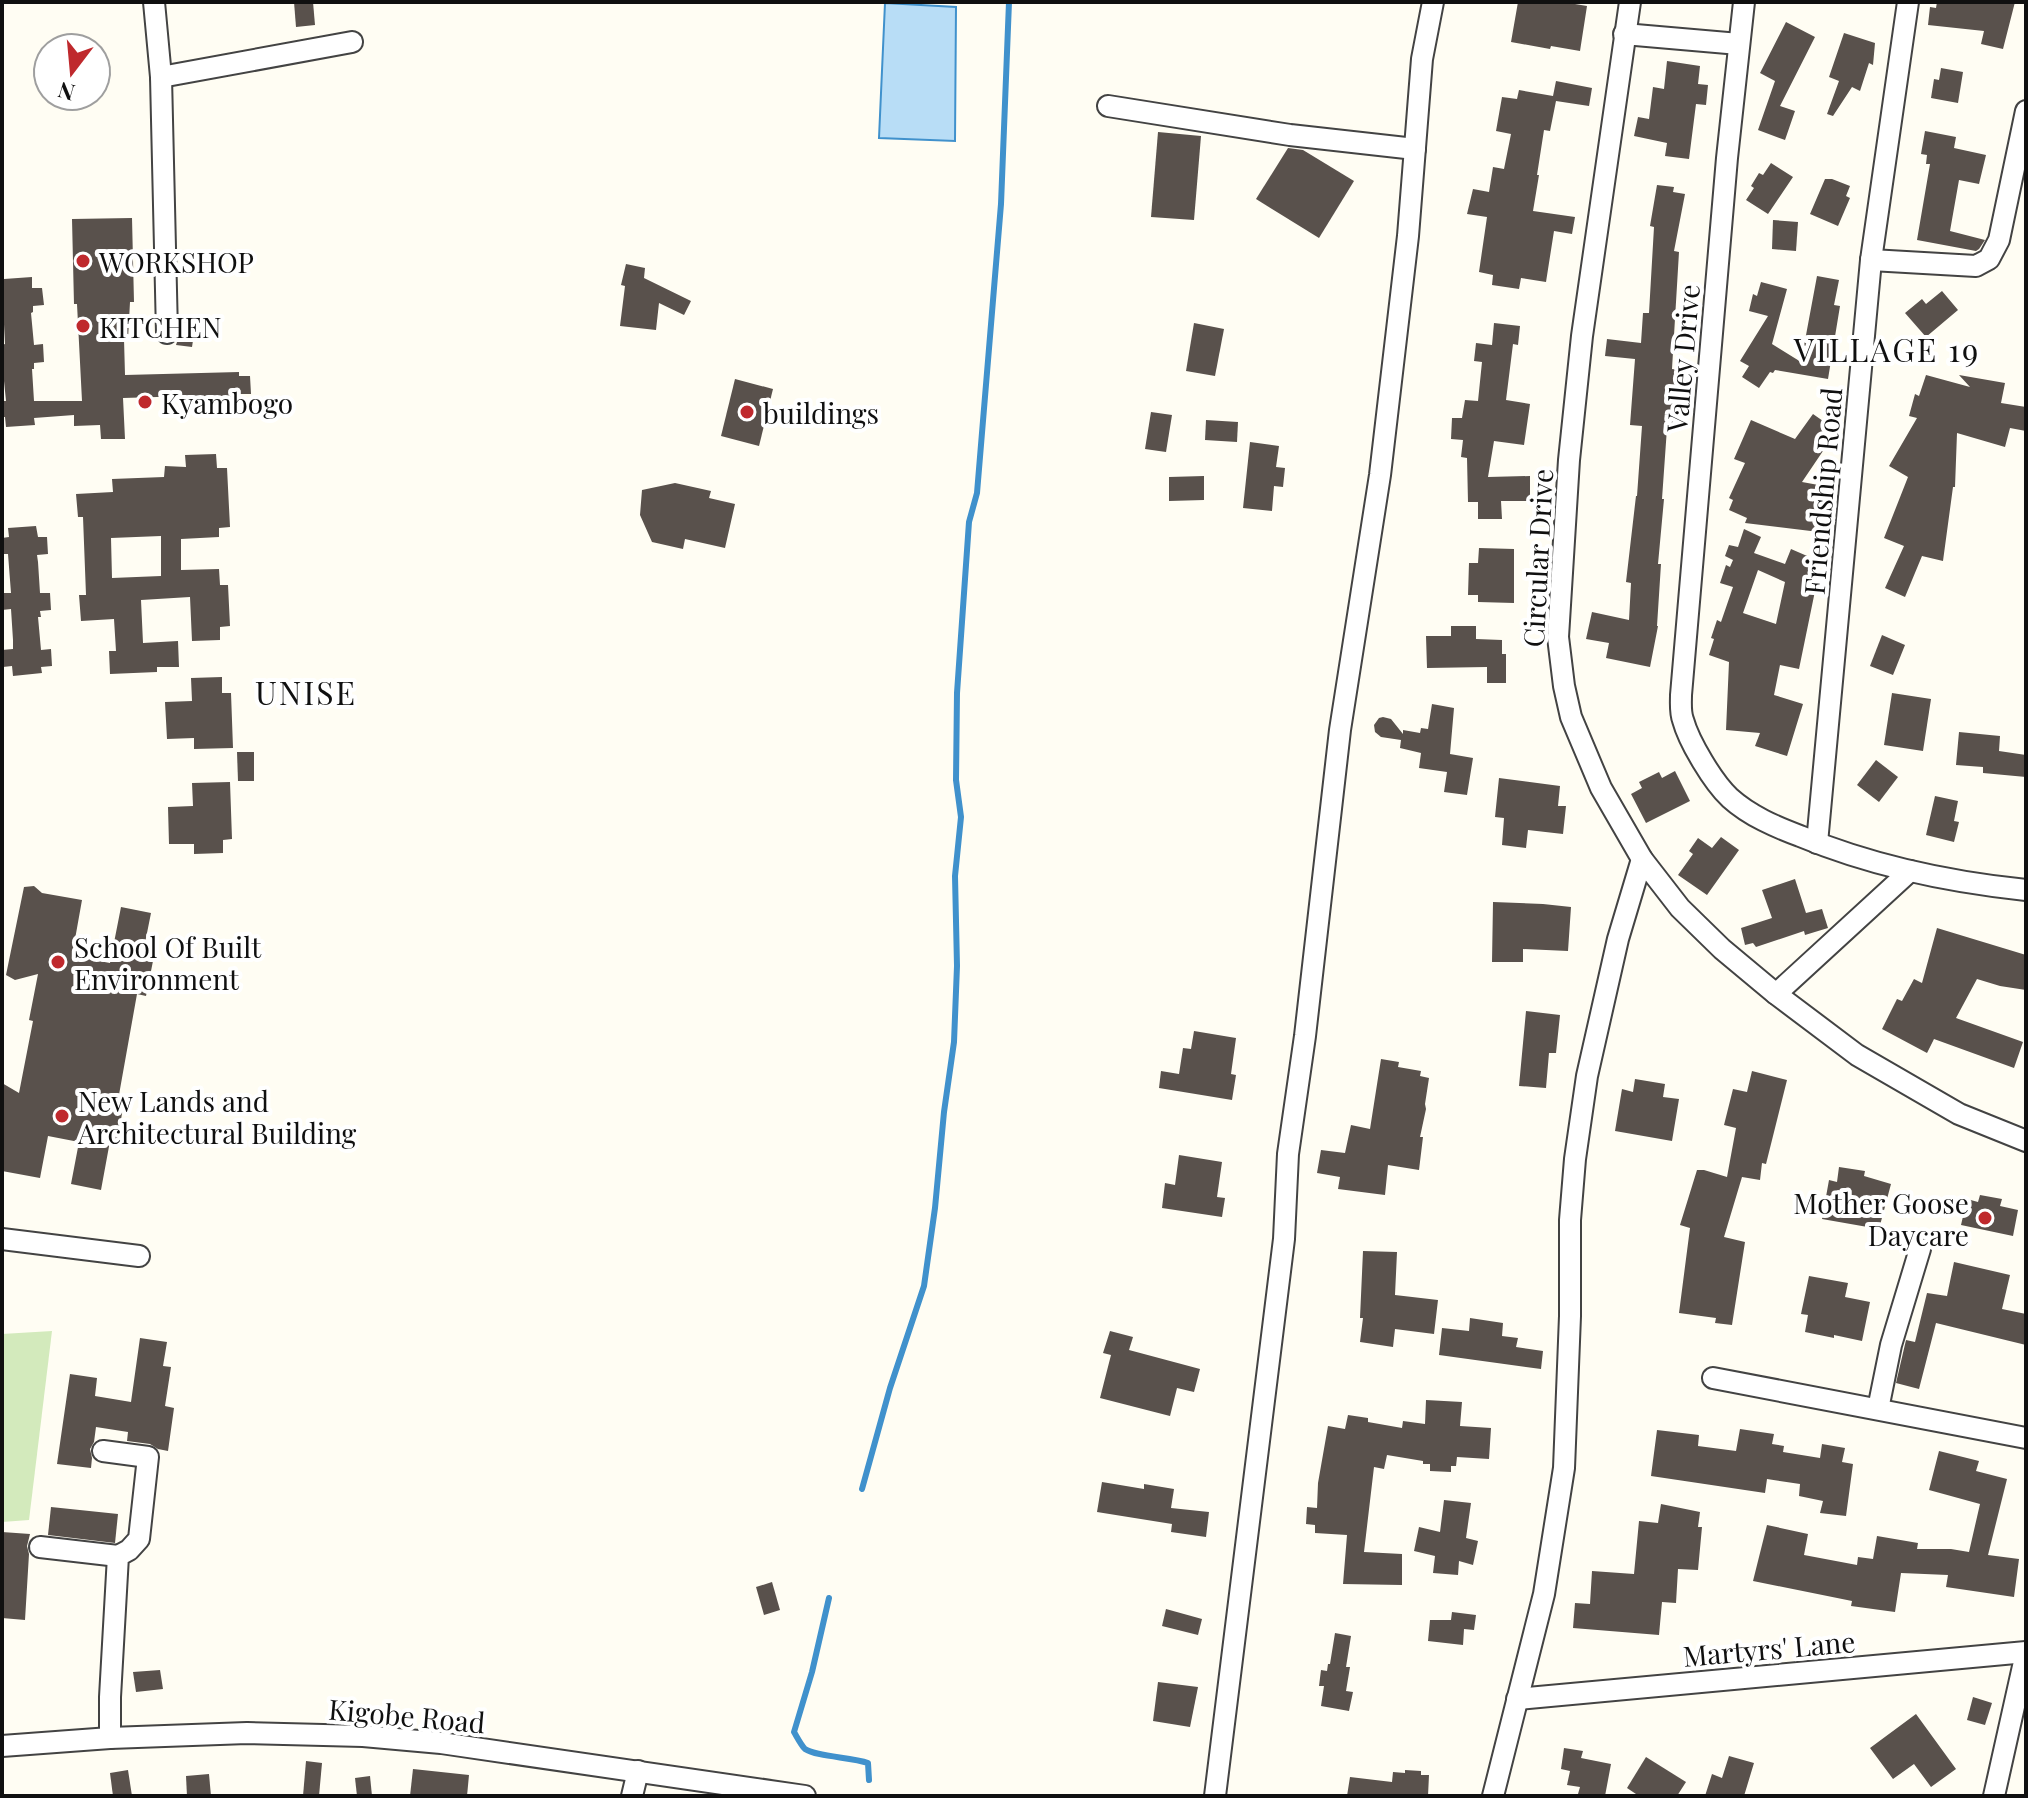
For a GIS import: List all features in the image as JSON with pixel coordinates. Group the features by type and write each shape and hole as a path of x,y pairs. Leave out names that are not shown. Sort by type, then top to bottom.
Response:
{"street":[{"path":"154,2 161,77 167,333"},
{"path":"1215,1796 1284,1239 1288,1154 1305,1036 1340,730 1380,475 1408,236 1422,59 1433,2"},
{"name":"Circular Drive","path":"1630,2 1582,336 1569,460 1558,637 1571,717 1601,788 1642,859 1680,908 1722,949 1857,1055 1959,1114 2026,1141"},
{"name":"Valley Drive","path":"1744,2 1727,158 1681,695 1682,719 1702,760 1729,797 1775,826 1817,843"},
{"name":"Friendship Road","path":"1817,843 1871,260 1908,2"},
{"path":"1624,34 1739,44"},
{"path":"161,77 352,42"},
{"path":"1108,106 1290,135 1415,149"},
{"path":"1871,260 1976,266 1989,259 1999,240 2026,111"},
{"path":"1817,843 1910,871 1986,886 2026,890"},
{"path":"1493,1796 1544,1594 1564,1468 1570,1220 1587,1076 1618,939 1642,859"},
{"path":"1776,994 1910,871"},
{"path":"2,1239 139,1256"},
{"path":"1878,1409 1891,1345 1920,1249"},
{"path":"1713,1378 2026,1438"},
{"path":"40,1547 118,1556 139,1539 148,1457 103,1451"},
{"path":"110,1738 118,1556"},
{"path":"1994,1796 2026,1653"},
{"name":"Martyrs' Lane","path":"1517,1699 2026,1653"},
{"name":"Kigobe Road","path":"2,1746 247,1733 363,1736 441,1743 805,1796"},
{"path":"632,1796 638,1771"}],"green space":[{"path":"52,1331 29,1520 2,1522 2,1334"}],"water":[{"path":"885,3 956,7 955,141 879,138"}],"building":[{"path":"294,2 313,2 315,25 296,27"},
{"path":"1518,2 1563,2 1587,6 1580,51 1511,42"},
{"path":"1937,2 2015,2 2003,49 1981,44 1984,31 1928,25 1930,7 1936,8"},
{"path":"1786,22 1815,37 1780,106 1795,111 1785,140 1758,130 1775,81 1760,73"},
{"path":"1844,33 1875,43 1873,65 1869,63 1860,91 1852,87 1833,116 1827,114 1839,81 1829,77"},
{"path":"1667,61 1700,66 1698,84 1708,85 1706,105 1696,104 1689,159 1665,156 1667,143 1634,136 1638,117 1649,119 1653,87 1664,89"},
{"path":"1941,68 1963,72 1958,103 1931,98 1934,79 1939,80"},
{"path":"1556,81 1592,88 1589,106 1556,101 1550,131 1544,130 1533,211 1575,217 1572,234 1554,231 1546,282 1521,278 1519,289 1492,285 1493,275 1479,272 1487,217 1467,214 1473,189 1489,192 1493,167 1504,169 1511,134 1496,131 1502,97 1517,99 1519,90 1553,96"},
{"path":"1925,131 1956,137 1954,148 1986,155 1979,184 1959,180 1950,231 1985,240 1976,251 1917,240 1930,164 1926,164 1927,155 1921,154"},
{"path":"1158,132 1201,136 1194,220 1151,217"},
{"path":"1288,148 1303,150 1354,181 1319,238 1256,199"},
{"path":"1771,163 1793,177 1768,214 1746,200 1759,173 1763,175"},
{"path":"1825,179 1850,186 1846,196 1850,198 1838,226 1810,214"},
{"path":"1657,185 1674,187 1673,192 1685,194 1674,251 1679,252 1672,369 1679,370 1675,428 1667,428 1658,564 1661,564 1658,626 1650,667 1606,658 1609,643 1586,639 1592,612 1629,620 1631,583 1626,582 1642,426 1630,425 1635,359 1605,356 1607,339 1641,343 1643,313 1649,313 1654,227 1650,226"},
{"path":"132,218 134,302 130,302 128,339 124,339 125,375 239,372 239,376 250,376 251,394 239,394 239,408 192,410 191,396 123,398 125,439 101,439 100,425 74,426 74,415 34,418 35,425 6,427 5,417 2,417 2,401 6,401 2,361 2,345 5,344 4,279 32,277 32,288 42,288 44,305 33,306 31,313 34,345 43,344 44,362 34,363 32,369 34,401 82,401 77,304 74,304 72,219"},
{"path":"1773,220 1798,222 1796,251 1772,249"},
{"path":"626,264 645,268 644,278 691,301 684,315 659,303 656,330 620,326 625,286 621,285"},
{"path":"1817,276 1839,280 1834,305 1840,306 1828,379 1775,370 1770,372 1759,388 1742,377 1749,366 1740,361 1768,316 1749,311 1753,294 1757,296 1761,282 1787,289 1772,344 1801,362"},
{"path":"1942,291 1958,310 1926,337 1905,313 1922,299 1926,304"},
{"path":"180,319 196,321 192,347 176,345"},
{"path":"1194,323 1224,329 1215,376 1186,371"},
{"path":"1494,323 1520,326 1518,345 1513,344 1506,400 1530,404 1524,445 1494,441 1488,477 1530,476 1530,501 1501,501 1502,519 1478,519 1478,502 1468,502 1467,458 1461,457 1463,440 1451,439 1452,418 1462,418 1465,400 1478,401 1482,362 1474,361 1476,343 1492,345"},
{"path":"1926,375 1970,387 1959,375 2005,383 2001,403 2026,407 2026,431 2010,428 2005,447 1957,433 1955,487 1943,561 1922,556 1905,597 1885,588 1904,546 1884,538 1908,477 1889,466 1917,418 1909,416 1915,394 1919,396"},
{"name":"buildings","path":"735,379 773,389 759,446 721,436"},
{"path":"1151,412 1172,415 1166,452 1145,449"},
{"path":"1813,414 1833,428 1822,445 1825,448 1802,482 1824,486 1819,532 1745,523 1747,518 1729,510 1733,500 1729,498 1745,463 1734,459 1751,420 1795,439"},
{"path":"1206,420 1238,422 1237,442 1205,440"},
{"path":"1250,442 1279,446 1276,467 1285,468 1283,487 1274,486 1272,511 1243,508"},
{"path":"216,454 217,468 227,468 230,527 219,528 219,537 181,539 181,570 219,569 220,585 228,585 230,626 220,627 220,640 192,641 190,597 141,600 143,643 178,641 179,667 157,667 157,672 110,674 109,651 116,651 114,619 81,621 79,595 86,595 83,517 78,517 76,494 113,492 112,479 164,477 165,466 186,467 185,455","holes":["161,536 161,576 112,578 111,538"]},
{"path":"1204,476 1204,500 1169,501 1169,477"},
{"path":"675,483 711,491 709,498 735,504 725,548 685,539 683,549 652,542 640,515 642,490"},
{"path":"36,526 38,537 47,537 48,554 37,555 40,593 50,593 51,610 40,611 41,617 38,617 41,650 51,649 52,666 41,667 42,673 13,676 12,666 3,667 2,650 13,649 13,640 11,609 2,610 2,593 11,593 8,554 2,554 2,538 9,537 8,528"},
{"path":"1744,529 1761,537 1754,553 1785,564 1791,549 1821,562 1813,578 1819,581 1799,669 1780,665 1774,695 1803,704 1787,756 1755,746 1760,733 1726,730 1729,662 1709,655 1717,620 1721,622 1733,587 1720,583 1726,565 1730,567 1733,560 1725,556 1729,545 1738,547","holes":["1758,570 1785,582 1776,624 1743,613"]},
{"path":"1479,548 1514,549 1514,603 1478,602 1478,595 1468,595 1469,563 1478,563"},
{"path":"1451,626 1476,626 1476,639 1502,640 1502,654 1506,654 1506,683 1487,683 1487,667 1427,668 1426,636 1451,636"},
{"path":"1882,635 1905,645 1893,675 1870,666"},
{"path":"222,677 222,693 231,693 233,748 194,749 194,738 167,739 165,702 192,701 191,678"},
{"path":"1892,693 1931,699 1923,751 1884,745"},
{"path":"1432,704 1454,708 1450,754 1473,758 1467,795 1444,792 1447,772 1419,768 1421,753 1400,748 1401,740 1381,737 1375,732 1374,725 1383,717 1391,719 1403,734 1403,730 1420,733 1421,728 1428,729"},
{"path":"1959,732 2000,736 1999,751 2026,755 2026,777 1983,773 1983,767 1956,765"},
{"path":"237,752 254,752 254,781 238,781"},
{"path":"1876,760 1898,777 1879,802 1857,785"},
{"path":"1675,771 1690,801 1646,823 1631,794 1642,788 1639,782 1659,772 1662,778"},
{"path":"1499,778 1560,786 1558,806 1566,806 1563,834 1528,830 1526,848 1502,845 1504,818 1495,817"},
{"path":"230,782 232,839 223,840 223,853 194,854 194,844 169,844 168,807 193,806 192,783"},
{"path":"1935,796 1958,801 1954,821 1959,822 1954,842 1926,835"},
{"path":"1721,837 1739,850 1707,895 1678,875 1693,854 1689,851 1698,838 1712,848"},
{"path":"1795,879 1806,913 1822,909 1828,928 1805,935 1804,931 1756,947 1753,943 1745,945 1741,928 1772,918 1762,890"},
{"path":"34,886 42,893 82,900 72,956 110,963 121,907 151,913 142,958 153,961 146,996 137,994 117,1106 123,1108 117,1142 110,1141 101,1190 71,1184 79,1142 48,1136 40,1178 2,1171 2,1083 19,1093 33,1021 29,1020 38,974 15,980 6,975 24,887"},
{"path":"1493,902 1571,907 1568,951 1523,949 1523,962 1492,962"},
{"path":"1937,928 2026,955 2026,990 1977,979 1956,1018 2023,1042 2014,1068 1934,1039 1927,1053 1882,1029 1897,999 1902,1001 1914,979 1922,983"},
{"path":"1526,1011 1560,1015 1556,1053 1549,1053 1546,1088 1519,1086"},
{"path":"1194,1031 1236,1038 1231,1074 1236,1075 1232,1100 1159,1088 1161,1071 1179,1074 1183,1048 1191,1049"},
{"path":"1381,1059 1399,1062 1398,1067 1421,1071 1420,1076 1429,1078 1420,1137 1423,1137 1419,1170 1388,1165 1385,1195 1338,1189 1340,1177 1317,1173 1321,1150 1345,1153 1351,1125 1370,1129"},
{"path":"1752,1071 1787,1080 1766,1164 1762,1163 1760,1180 1742,1177 1724,1237 1745,1242 1732,1325 1715,1323 1716,1318 1679,1313 1690,1228 1680,1225 1697,1170 1727,1177 1736,1128 1724,1125 1733,1089 1747,1092"},
{"path":"1635,1079 1665,1084 1663,1097 1679,1099 1672,1141 1615,1131 1622,1089 1633,1092"},
{"path":"1179,1155 1222,1162 1217,1197 1225,1198 1222,1217 1162,1208 1165,1183 1175,1185"},
{"path":"1839,1167 1865,1171 1864,1176 1891,1184 1879,1229 1822,1219 1829,1180 1837,1182"},
{"path":"1980,1195 2002,1199 2000,1206 2018,1210 2013,1236 1961,1225 1967,1199 1978,1202"},
{"path":"1363,1251 1397,1252 1395,1295 1438,1300 1434,1334 1395,1329 1393,1347 1360,1342"},
{"path":"1954,1262 2010,1275 2002,1309 2026,1314 2026,1345 1936,1323 1919,1389 1896,1383 1906,1340 1915,1342 1927,1293 1947,1296"},
{"path":"1809,1276 1848,1283 1845,1297 1870,1302 1862,1341 1805,1332 1808,1315 1801,1314"},
{"path":"1470,1318 1503,1323 1502,1336 1518,1338 1516,1347 1543,1351 1541,1369 1439,1355 1442,1328 1469,1331"},
{"path":"1110,1331 1133,1337 1129,1350 1200,1369 1194,1392 1177,1388 1170,1416 1100,1398 1111,1355 1103,1353"},
{"path":"140,1338 167,1342 163,1366 171,1367 165,1406 174,1408 168,1451 150,1444 127,1441 128,1432 96,1427 90,1449 91,1468 57,1464 70,1374 97,1378 95,1396 131,1402"},
{"path":"1426,1400 1462,1402 1460,1426 1491,1428 1489,1459 1457,1457 1456,1466 1451,1466 1451,1472 1430,1471 1430,1464 1423,1464 1423,1461 1387,1455 1384,1469 1374,1467 1364,1552 1402,1554 1402,1585 1343,1584 1347,1535 1315,1533 1315,1525 1306,1524 1307,1507 1317,1508 1328,1426 1345,1429 1348,1415 1402,1428 1403,1421 1425,1424"},
{"path":"1740,1429 1774,1434 1772,1444 1784,1446 1783,1452 1820,1458 1822,1444 1845,1448 1842,1462 1853,1464 1846,1516 1820,1513 1823,1501 1799,1496 1800,1484 1767,1479 1765,1493 1651,1476 1657,1430 1699,1435 1698,1446 1736,1451"},
{"path":"1939,1451 1979,1461 1976,1471 2007,1479 1988,1555 2019,1559 2014,1597 1946,1587 1948,1575 1901,1573 1895,1612 1851,1606 1852,1601 1753,1581 1767,1525 1808,1534 1804,1555 1857,1565 1858,1557 1873,1559 1877,1536 1918,1543 1917,1549 1969,1552 1980,1504 1929,1490"},
{"path":"1102,1482 1144,1489 1144,1484 1174,1489 1171,1508 1209,1512 1206,1537 1171,1532 1172,1524 1097,1512"},
{"path":"1444,1500 1471,1503 1466,1538 1478,1541 1473,1565 1459,1561 1458,1575 1433,1573 1435,1556 1414,1551 1419,1527 1440,1532"},
{"path":"1661,1504 1700,1512 1698,1527 1702,1527 1698,1570 1678,1569 1676,1603 1662,1602 1659,1635 1573,1628 1575,1603 1590,1604 1592,1571 1634,1574 1639,1521 1658,1523"},
{"path":"51,1507 118,1514 115,1543 48,1535"},
{"path":"2,1532 30,1534 25,1620 2,1618"},
{"path":"772,1582 780,1610 764,1615 756,1587"},
{"path":"1166,1609 1202,1619 1198,1635 1162,1626"},
{"path":"1452,1612 1476,1615 1474,1630 1464,1629 1463,1645 1428,1641 1430,1620 1451,1620"},
{"path":"1335,1633 1351,1636 1346,1667 1350,1667 1346,1691 1353,1692 1349,1711 1321,1706 1324,1686 1319,1686 1321,1670 1327,1671 1330,1664"},
{"path":"160,1670 163,1689 136,1692 133,1672"},
{"path":"1158,1682 1198,1687 1190,1727 1153,1721"},
{"path":"1973,1697 1992,1703 1985,1725 1967,1720"},
{"path":"1916,1714 1956,1769 1931,1787 1914,1764 1893,1779 1870,1748"},
{"path":"1564,1748 1583,1751 1581,1758 1611,1764 1605,1796 1578,1794 1580,1787 1567,1785 1570,1771 1561,1769"},
{"path":"1729,1756 1754,1763 1744,1796 1705,1796 1712,1774 1722,1778"},
{"path":"1646,1757 1686,1782 1677,1796 1639,1796 1627,1788"},
{"path":"306,1761 322,1763 319,1796 303,1796"},
{"path":"413,1769 469,1775 467,1796 410,1796"},
{"path":"128,1770 132,1796 113,1796 110,1773"},
{"path":"1405,1770 1429,1775 1428,1796 1347,1796 1350,1777 1392,1782 1393,1772 1405,1773"},
{"path":"209,1774 211,1796 187,1796 186,1776"},
{"path":"370,1776 372,1796 357,1796 355,1778"}],"waterway":[{"path":"862,1489 890,1388 924,1286 954,1042 957,966 955,876 961,817 956,780 957,693 969,522 977,493 1001,204 1009,2"},
{"path":"829,1598 794,1732 810,1752 868,1763 869,1780"}],"place":[{"name":"WORKSHOP","path":"83,261"},
{"name":"KITCHEN","path":"83,326"},
{"name":"Kyambogo","path":"145,402"},
{"name":"buildings","path":"747,412"},
{"name":"School Of Built Environment","path":"58,962"},
{"name":"New Lands and Architectural Building","path":"62,1116"},
{"name":"Mother Goose Daycare","path":"1985,1218"}],"district":[{"name":"VILLAGE 19","path":"1887,348"},
{"name":"UNISE","path":"306,691"}]}
